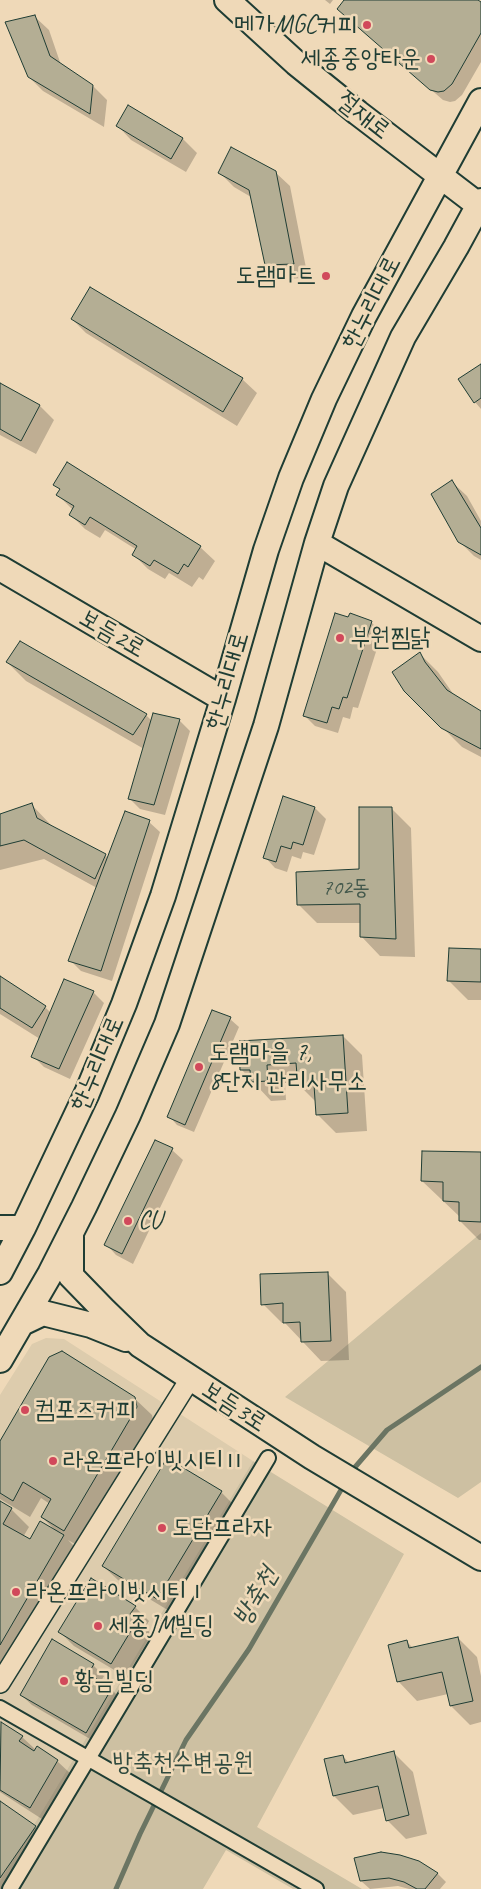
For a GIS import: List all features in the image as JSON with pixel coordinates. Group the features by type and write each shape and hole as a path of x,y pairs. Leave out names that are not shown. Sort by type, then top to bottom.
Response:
{"street":[{"name":"절재로","path":"227,0 304,70 480,205"},
{"name":"한누리대로","path":"0,1272 24,1228 87,1094 124,1004 164,896 266,550 291,478 324,399 360,324 481,101"},
{"name":"한누리대로","path":"0,1360 50,1274 71,1233 128,1115 167,1024 266,726 317,543 336,486 403,337 480,205"},
{"path":"317,543 481,639"},
{"name":"보듬2로","path":"0,568 223,699"},
{"path":"0,1228 24,1228"},
{"path":"71,1233 72,1276 140,1345 190,1379"},
{"path":"22,1323 43,1313 91,1325 140,1345"},
{"name":"보듬3로","path":"0,1683 190,1379 388,1504 481,1558"},
{"path":"10,1889 268,1458"},
{"path":"0,1708 316,1889"}],"shaded area":[{"path":"46,1338 64,1339 253,1461 0,1881 0,1395 32,1344"}],"green space":[{"path":"481,1233 481,1482 458,1498 285,1397"},
{"name":"방축천수변공원","path":"253,1461 404,1554 257,1827 362,1889 293,1889 226,1850 203,1889 0,1889 0,1881"}],"building":[{"name":"세종중앙타운","path":"344,0 478,0 481,2 481,33 452,84 444,91 438,92 430,90 337,9"},
{"path":"35,15 50,56 93,85 90,114 28,77 5,22"},
{"path":"128,105 183,138 171,159 116,126"},
{"path":"231,147 276,171 294,264 265,265 249,190 218,173"},
{"path":"90,287 243,378 223,412 71,319"},
{"path":"481,364 481,398 474,403 458,379"},
{"path":"0,383 40,405 21,441 0,429"},
{"path":"67,462 201,546 188,567 184,564 178,574 154,560 150,566 132,555 137,546 90,517 85,525 69,515 74,506 56,495 60,489 53,485"},
{"path":"452,480 481,528 481,555 458,542 431,494"},
{"path":"335,613 348,617 350,613 372,621 347,698 343,697 339,709 332,707 327,723 303,716"},
{"path":"20,641 147,714 133,735 6,662"},
{"path":"420,652 425,662 447,690 481,711 481,749 441,728 404,691 392,672"},
{"path":"153,713 180,719 154,805 128,799"},
{"path":"283,796 315,807 303,845 293,842 291,849 281,846 276,862 263,858"},
{"path":"32,803 37,818 106,854 95,879 24,840 0,846 0,814"},
{"path":"359,807 392,807 396,939 360,937 360,904 297,905 296,872 359,869"},
{"path":"125,811 150,820 101,971 68,961"},
{"path":"449,948 481,949 481,982 447,981"},
{"path":"0,976 46,1006 32,1028 0,1008"},
{"path":"64,979 94,991 59,1069 31,1057"},
{"name":"도램마을 7, 8단지 관리사무소","path":"212,1010 231,1017 185,1125 167,1117"},
{"path":"343,1035 348,1113 316,1115 314,1085 298,1086 296,1063 267,1065 268,1081 251,1082 250,1070 240,1070 239,1041"},
{"path":"155,1140 173,1148 122,1254 104,1245"},
{"path":"422,1151 481,1152 481,1222 459,1221 459,1202 443,1201 443,1182 421,1181"},
{"path":"328,1272 331,1341 301,1342 300,1322 283,1323 283,1303 261,1305 260,1274"},
{"name":"라온프라이빗시티Ⅱ","path":"62,1351 135,1397 137,1407 64,1531 41,1517 51,1499 23,1482 13,1501 0,1493 0,1441 49,1357"},
{"name":"도담프라자","path":"167,1458 222,1491 157,1599 102,1566"},
{"name":"라온프라이빗시티Ⅰ","path":"0,1501 12,1508 3,1524 30,1539 40,1521 64,1535 0,1645"},
{"name":"세종JM빌딩","path":"91,1578 136,1606 130,1614 138,1619 111,1664 58,1632"},
{"path":"458,1637 473,1701 450,1706 442,1672 397,1682 388,1645 407,1640 409,1648"},
{"name":"황금빌딩","path":"52,1639 94,1664 88,1674 112,1688 86,1733 20,1695"},
{"path":"1,1722 23,1736 19,1741 34,1751 37,1746 58,1760 30,1808 0,1790"},
{"path":"394,1751 409,1815 386,1821 378,1786 333,1796 324,1759 343,1755 345,1763"},
{"path":"0,1801 36,1826 0,1878"},
{"path":"381,1852 419,1861 438,1873 425,1889 417,1889 404,1882 389,1878 360,1881 354,1858"}],"waterway":[{"name":"방축천","path":"350,1473 387,1430 481,1367"},
{"name":"방축천","path":"116,1889 140,1834 186,1740 249,1649 345,1483"}],"place":[{"name":"메가MGC커피","path":"367,25"},
{"name":"세종중앙타운","path":"431,59"},
{"name":"도램마트","path":"326,276"},
{"name":"부원찜닭","path":"340,638"},
{"name":"도램마을 7, 8단지 관리사무소","path":"199,1067"},
{"name":"CU","path":"128,1221"},
{"name":"컴포즈커피","path":"25,1410"},
{"name":"라온프라이빗시티Ⅱ","path":"53,1461"},
{"name":"도담프라자","path":"162,1528"},
{"name":"라온프라이빗시티Ⅰ","path":"16,1592"},
{"name":"세종JM빌딩","path":"98,1626"},
{"name":"황금빌딩","path":"64,1681"}]}
